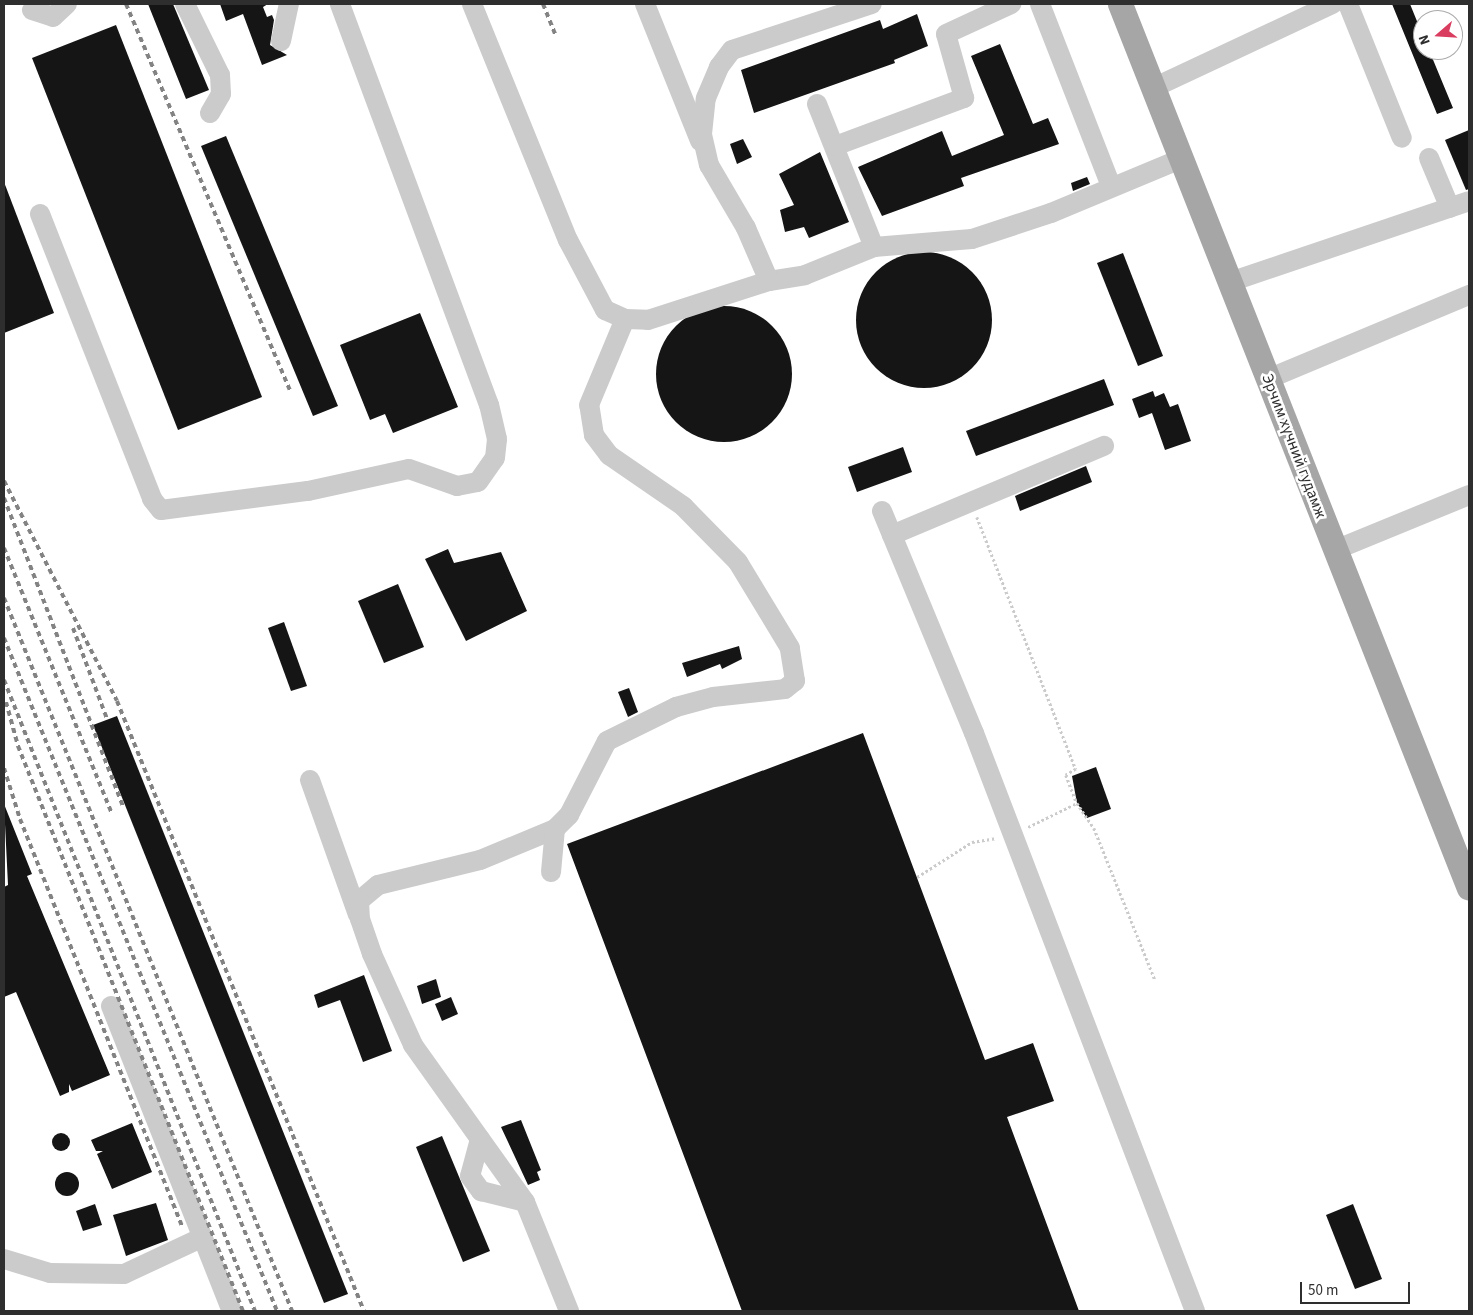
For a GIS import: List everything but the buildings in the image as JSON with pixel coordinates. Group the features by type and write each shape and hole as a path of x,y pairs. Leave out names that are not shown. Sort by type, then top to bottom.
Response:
{"main road":[{"name":"Эрчим хүчний гудамж","path":"1120,4 1335,550 1467,875"}],"street":[{"path":"32,10 53,17 67,4"},
{"path":"185,4 220,75 221,94 210,113"},
{"path":"281,40 289,4"},
{"path":"40,214 152,499 162,510 308,491 409,469 457,486 478,482 494,458 497,439 490,405 340,4"},
{"path":"472,4 568,240 606,310 624,319 648,320 769,281 805,275 874,247 972,239 1051,212 1181,159"},
{"path":"645,4 708,162 746,228 769,281"},
{"path":"708,162 702,134 706,98 719,67 732,50 872,4"},
{"path":"835,146 964,98 946,34 1011,4"},
{"path":"1040,4 1111,186"},
{"path":"1153,88 1332,4"},
{"path":"1348,4 1402,138"},
{"path":"817,104 874,247"},
{"path":"1429,158 1450,208"},
{"path":"1230,282 1469,201"},
{"path":"1268,379 1469,295"},
{"path":"360,919 359,901 378,885 480,860 555,829 569,815 607,741 676,707 713,697 785,689 795,681 787,640 738,562 683,506 609,456 594,435 589,405 624,319"},
{"path":"892,535 1104,446"},
{"path":"1335,550 1469,495"},
{"path":"882,511 974,733 1195,1311"},
{"path":"310,780 360,919 413,1045 525,1202 569,1311"},
{"path":"551,872 555,829"},
{"path":"111,1006 232,1311"},
{"path":"480,1139 470,1176 481,1191 525,1202"},
{"path":"4,1259 50,1273 124,1274 203,1237"}],"path":[{"path":"971,502 1076,769 1066,775 1077,803 1094,828 1155,980"},
{"path":"1023,829 1077,803"},
{"path":"917,877 972,842 1005,836"}],"railway":[{"path":"126,4 291,392"},
{"path":"543,4 556,36"},
{"path":"4,481 117,701 364,1311"},
{"path":"4,498 123,806"},
{"path":"4,548 111,812"},
{"path":"4,598 292,1311"},
{"path":"73,628 107,719"},
{"path":"4,638 277,1311"},
{"path":"4,680 255,1311"},
{"path":"6,702 18,746 243,1311"},
{"path":"4,768 20,819 182,1226"}]}
